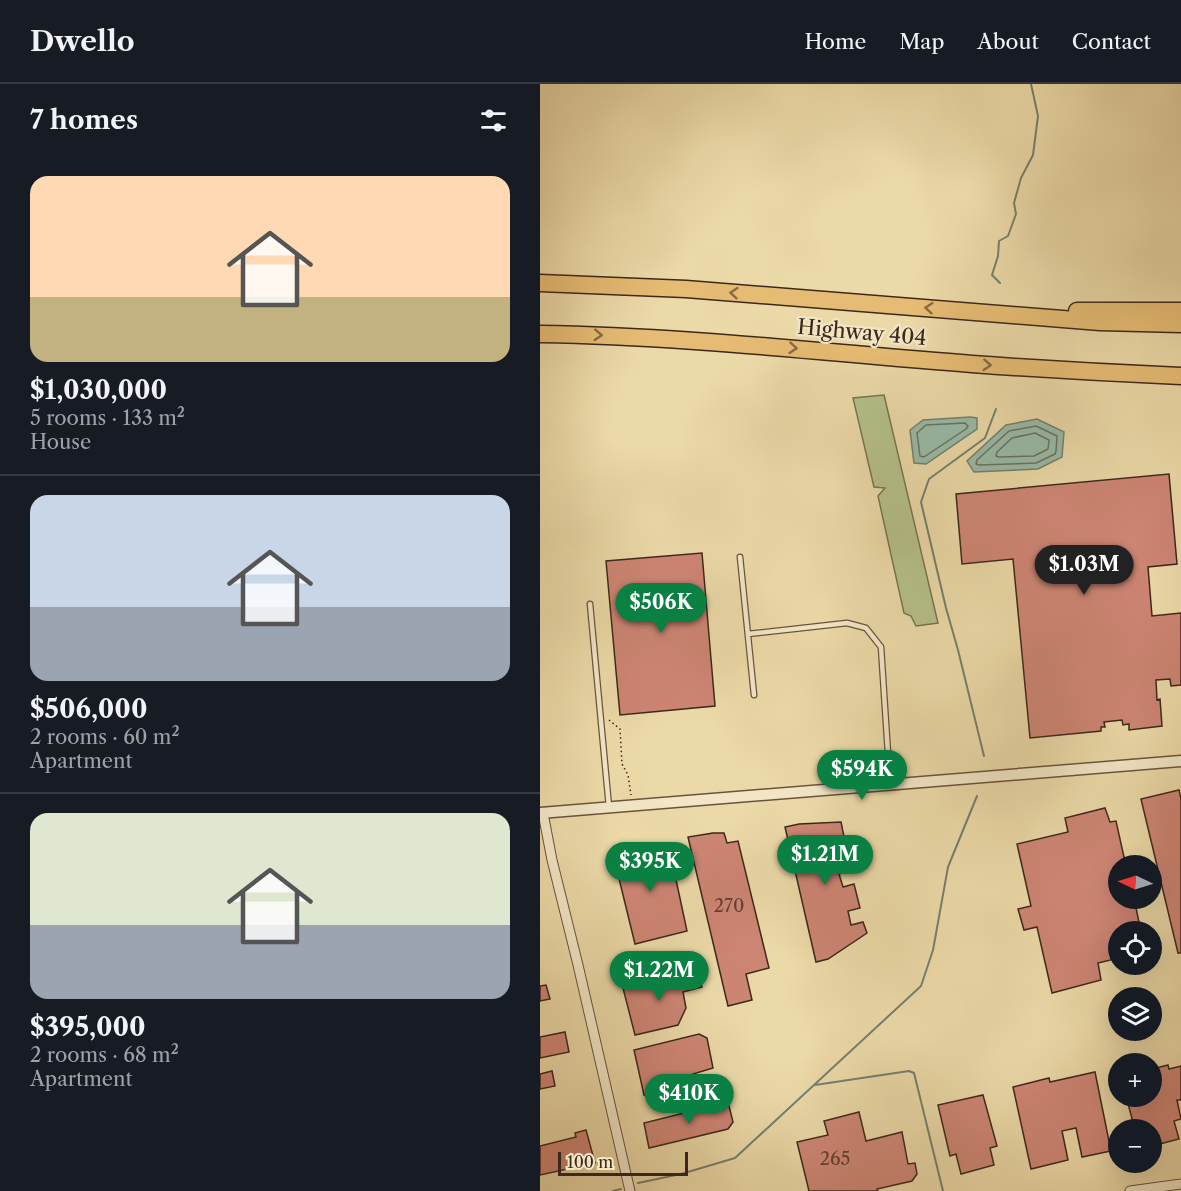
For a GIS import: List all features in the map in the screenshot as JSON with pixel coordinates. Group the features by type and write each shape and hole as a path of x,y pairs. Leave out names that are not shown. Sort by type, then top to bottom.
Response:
{"highway":[{"name":"Highway 404","path":"540,283 686,289 1100,322 1181,324"},
{"path":"1029,316 1068,311 1181,311"},
{"name":"Highway 404","path":"540,334 698,340 972,364 1181,375"}],"street":[{"path":"630,1191 541,813 1181,761"},
{"path":"1130,1191 1181,1184"}],"lane":[{"path":"740,557 754,694"},
{"path":"590,604 609,807"},
{"path":"748,634 847,623 866,628 881,647 890,784"}],"path":[{"path":"600,713 620,729 622,764 628,775 633,805"}],"green space":[{"path":"884,395 938,623 916,626 911,616 904,613 878,496 885,488 874,487 853,398"}],"water":[{"path":"977,418 977,429 926,464 914,463 910,430 923,420"},
{"path":"1037,419 1064,432 1062,457 1038,469 974,472 967,461 1006,425"}],"building":[{"path":"1169,474 1177,564 1148,567 1152,616 1181,613 1181,685 1171,686 1170,679 1156,680 1162,726 1129,730 1129,724 1123,725 1122,720 1104,722 1105,727 1101,727 1101,731 1030,738 1013,559 962,564 956,494"},
{"path":"702,553 715,706 620,715 606,561"},
{"path":"1179,790 1181,799 1181,953 1178,953 1162,886 1162,855 1154,855 1141,799"},
{"path":"1105,808 1110,822 1116,821 1124,855 1108,855 1108,909 1136,909 1139,921 1108,921 1108,961 1098,963 1101,980 1052,993 1037,927 1024,930 1018,909 1031,906 1017,844 1068,832 1065,818"},
{"path":"841,822 851,871 839,874 843,887 854,884 860,908 848,911 851,925 863,922 867,933 828,959 816,962 785,827"},
{"path":"724,833 727,843 738,841 769,968 746,974 752,1000 728,1006 688,837"},
{"path":"669,847 687,931 635,944 612,850"},
{"path":"697,971 702,987 683,992 686,1008 678,1025 635,1035 623,988"},
{"path":"546,985 550,999 540,1001 540,986"},
{"path":"565,1032 569,1052 540,1058 540,1037"},
{"path":"699,1034 707,1038 713,1068 693,1074 695,1083 644,1095 634,1050"},
{"path":"1168,1065 1169,1069 1181,1066 1181,1100 1177,1100 1181,1119 1174,1121 1179,1139 1162,1143 1162,1119 1132,1119 1129,1107 1162,1107 1162,1066"},
{"path":"552,1071 555,1086 540,1089 540,1074"},
{"path":"1095,1072 1108,1136 1108,1152 1082,1157 1076,1128 1062,1131 1068,1160 1031,1169 1013,1087 1049,1078 1050,1082"},
{"path":"983,1095 997,1146 990,1148 994,1165 961,1174 956,1154 950,1156 938,1105"},
{"path":"728,1102 733,1122 728,1129 649,1148 644,1123"},
{"path":"859,1112 866,1141 902,1132 908,1164 915,1163 917,1174 912,1181 877,1189 878,1191 809,1191 797,1142 828,1135 824,1121"},
{"path":"586,1130 595,1163 540,1175 540,1146 576,1137 575,1133"}],"waterway":[{"path":"1000,283 992,275 998,256 999,241 1008,236 1016,214 1014,203 1021,178 1033,155 1038,116 1031,84"},
{"path":"984,756 921,502 929,479 985,438 996,409"},
{"path":"638,1183 681,1174 735,1158 921,986 933,950 948,867 977,796"},
{"path":"815,1085 909,1071 914,1073 943,1191"},
{"path":"613,1191 621,1189"}]}
